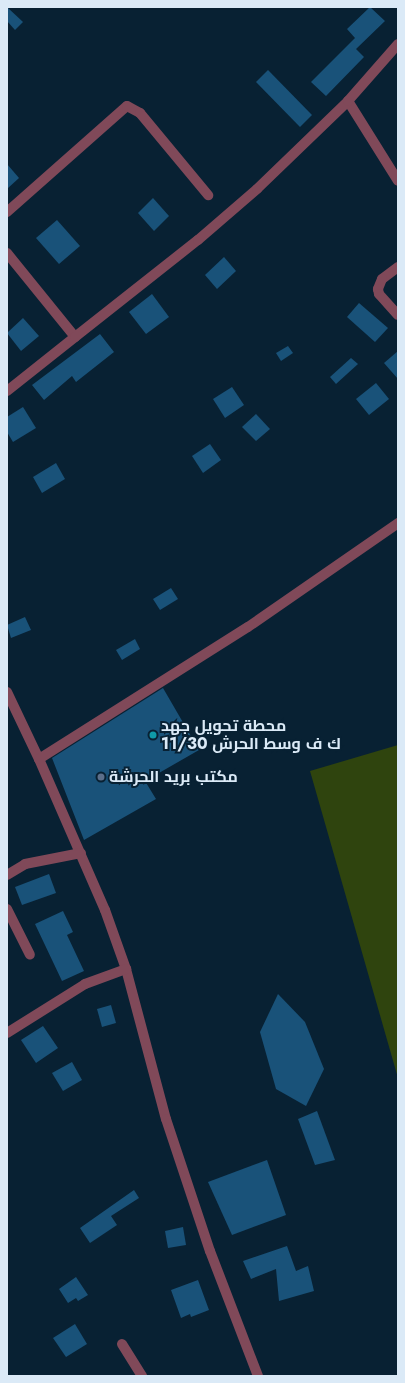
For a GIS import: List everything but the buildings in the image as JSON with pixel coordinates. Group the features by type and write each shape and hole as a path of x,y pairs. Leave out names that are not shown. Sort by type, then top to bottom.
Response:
{"street":[{"path":"7,391 234,210 348,101 398,44"},
{"path":"348,101 398,181"},
{"path":"7,212 127,106 140,113 208,195"},
{"path":"7,253 75,337"},
{"path":"398,267 382,279 378,289 379,294 398,315"},
{"path":"40,759 248,627 398,523"},
{"path":"7,692 40,759 81,853 126,969 166,1119 210,1251 258,1376"},
{"path":"7,875 25,864 81,853"},
{"path":"7,909 30,955"},
{"path":"7,1033 85,984 126,969"},
{"path":"122,1344 142,1376"}],"green space":[{"path":"398,745 398,1078 310,771"}],"place":[{"name":"محطة تحويل جهد 11/30 ك ف وسط الحرش","path":"153,735"},
{"name":"مكتب بريد الحرشة","path":"101,777"}]}
